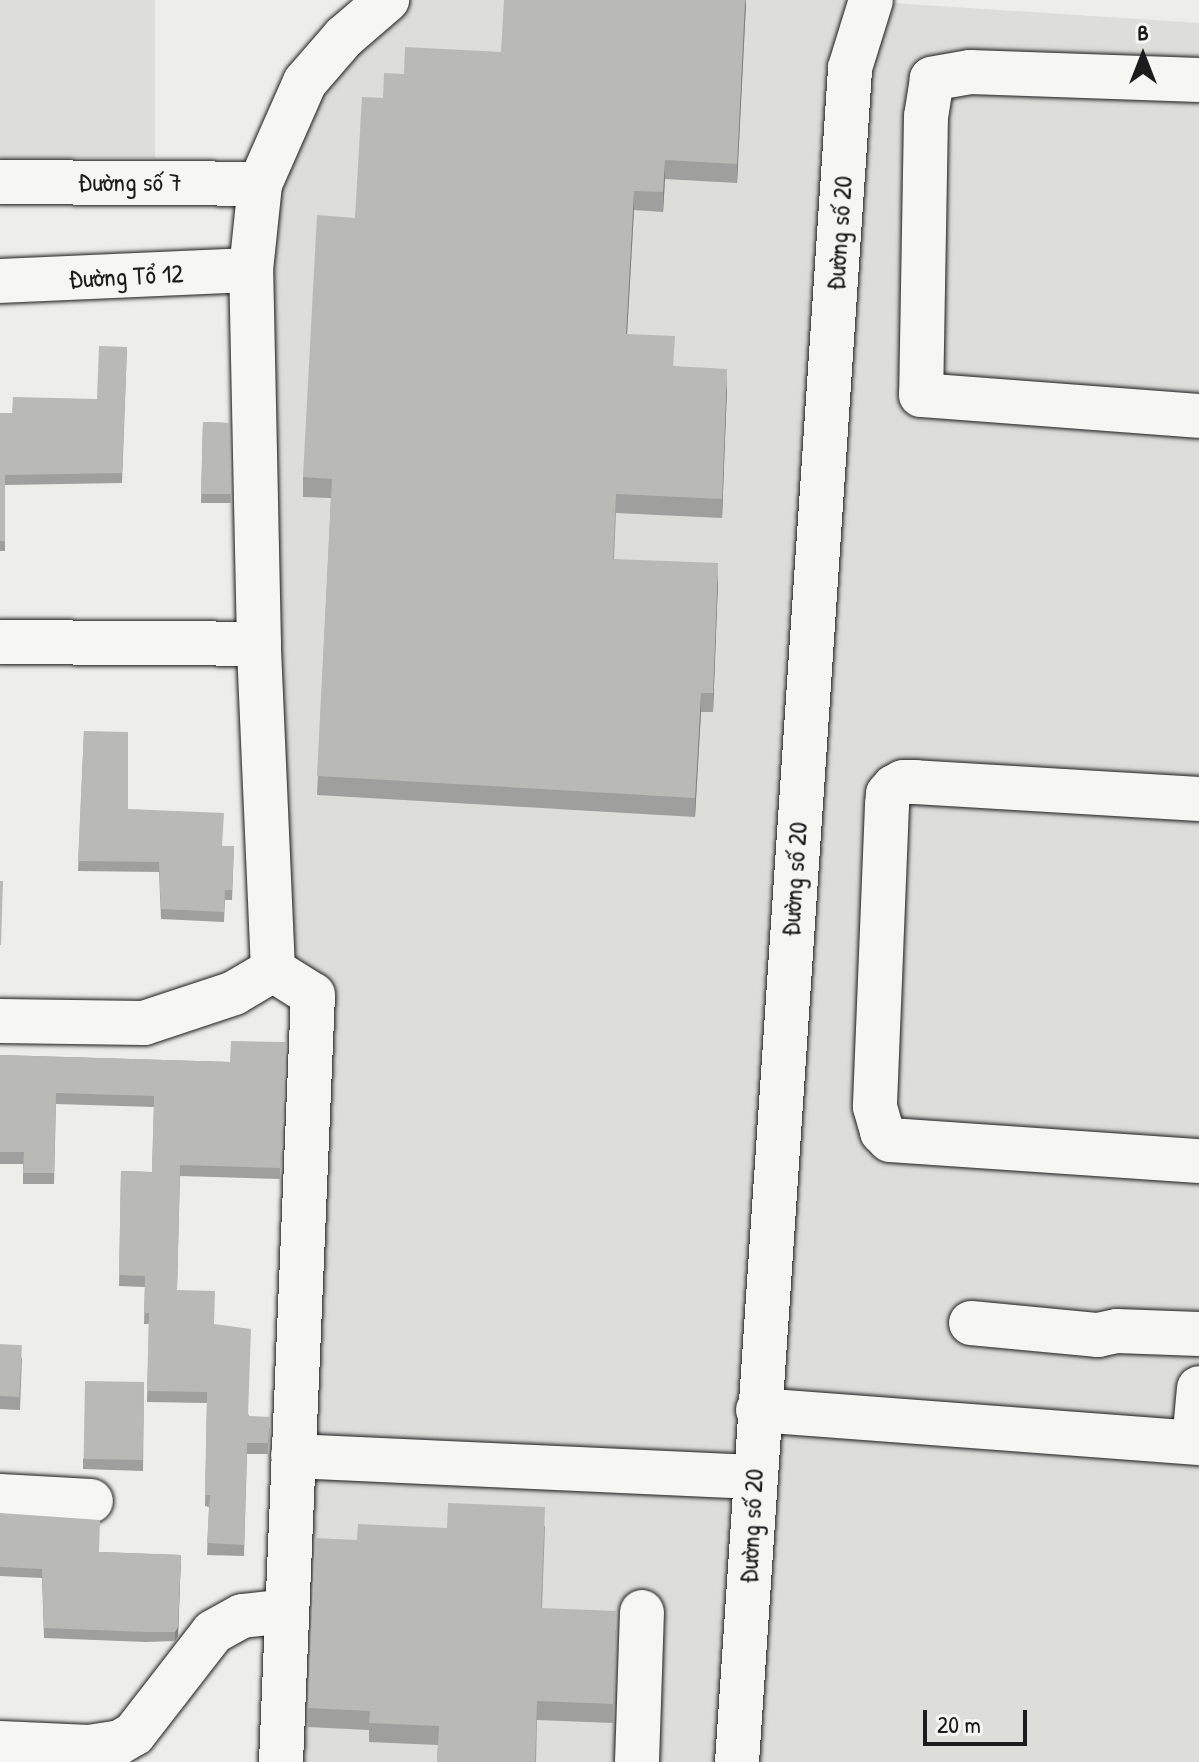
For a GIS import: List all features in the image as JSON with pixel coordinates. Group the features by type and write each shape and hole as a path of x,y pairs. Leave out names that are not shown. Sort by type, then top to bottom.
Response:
{"street":[{"path":"273,970 259,644 251,270 260,184 305,82 344,37 387,0"},
{"name":"Đường số 20","path":"737,1762 758,1410 850,68 871,0"},
{"path":"1199,80 970,72 932,79 926,116 921,395 1199,416"},
{"name":"Đường số 7","path":"0,182 260,184"},
{"name":"Đường Tổ 12","path":"0,281 251,270"},
{"path":"0,642 259,644"},
{"path":"1199,799 916,782 903,782 894,787 888,794 887,805 875,1107 882,1132 890,1140 1199,1161"},
{"path":"0,1021 144,1023 234,993 273,970"},
{"path":"273,970 313,995 281,1762"},
{"path":"971,1323 1098,1335 1117,1331 1199,1334"},
{"path":"758,1410 1196,1442 1199,1388"},
{"path":"293,1456 754,1477"},
{"path":"0,1496 91,1501"},
{"path":"0,1743 89,1747 120,1742 134,1734 213,1632 242,1616 287,1611"},
{"path":"637,1762 642,1612"}],"shaded area":[{"path":"0,0 155,0 155,158 0,158"},
{"path":"407,0 848,0 1199,23 1199,1762 290,1762 301,1073 246,802 273,194 303,100"}],"building":[{"path":"504,0 745,0 737,164 665,160 663,192 634,191 626,334 675,336 673,366 727,369 722,499 616,494 613,559 718,563 713,693 701,693 695,798 317,776 332,479 303,477 317,215 355,218 362,97 383,98 384,73 404,74 405,47 501,52"},
{"path":"99,346 127,347 122,473 5,475 5,541 0,541 0,413 12,413 13,397 97,399"},
{"path":"203,422 229,423 231,494 201,494"},
{"path":"84,731 128,732 128,809 224,813 222,846 234,846 232,890 225,890 224,912 161,909 159,862 78,861"},
{"path":"0,881 3,881 1,945 0,945"},
{"path":"231,1041 286,1042 280,1168 180,1165 177,1290 215,1291 214,1324 251,1329 248,1416 270,1417 268,1443 247,1443 244,1545 207,1543 210,1495 205,1495 207,1392 147,1391 149,1313 144,1313 145,1276 119,1275 121,1171 152,1172 154,1096 56,1093 54,1173 23,1173 24,1152 0,1152 0,1055 230,1062"},
{"path":"0,1344 22,1345 19,1397 0,1396"},
{"path":"85,1381 144,1382 143,1460 84,1459"},
{"path":"448,1503 545,1507 541,1608 616,1611 613,1704 537,1701 535,1762 437,1762 439,1726 369,1723 370,1711 308,1708 315,1538 357,1540 358,1524 447,1528"},
{"path":"0,1513 100,1520 99,1552 181,1555 178,1627 175,1632 44,1628 42,1569 0,1567"}]}
